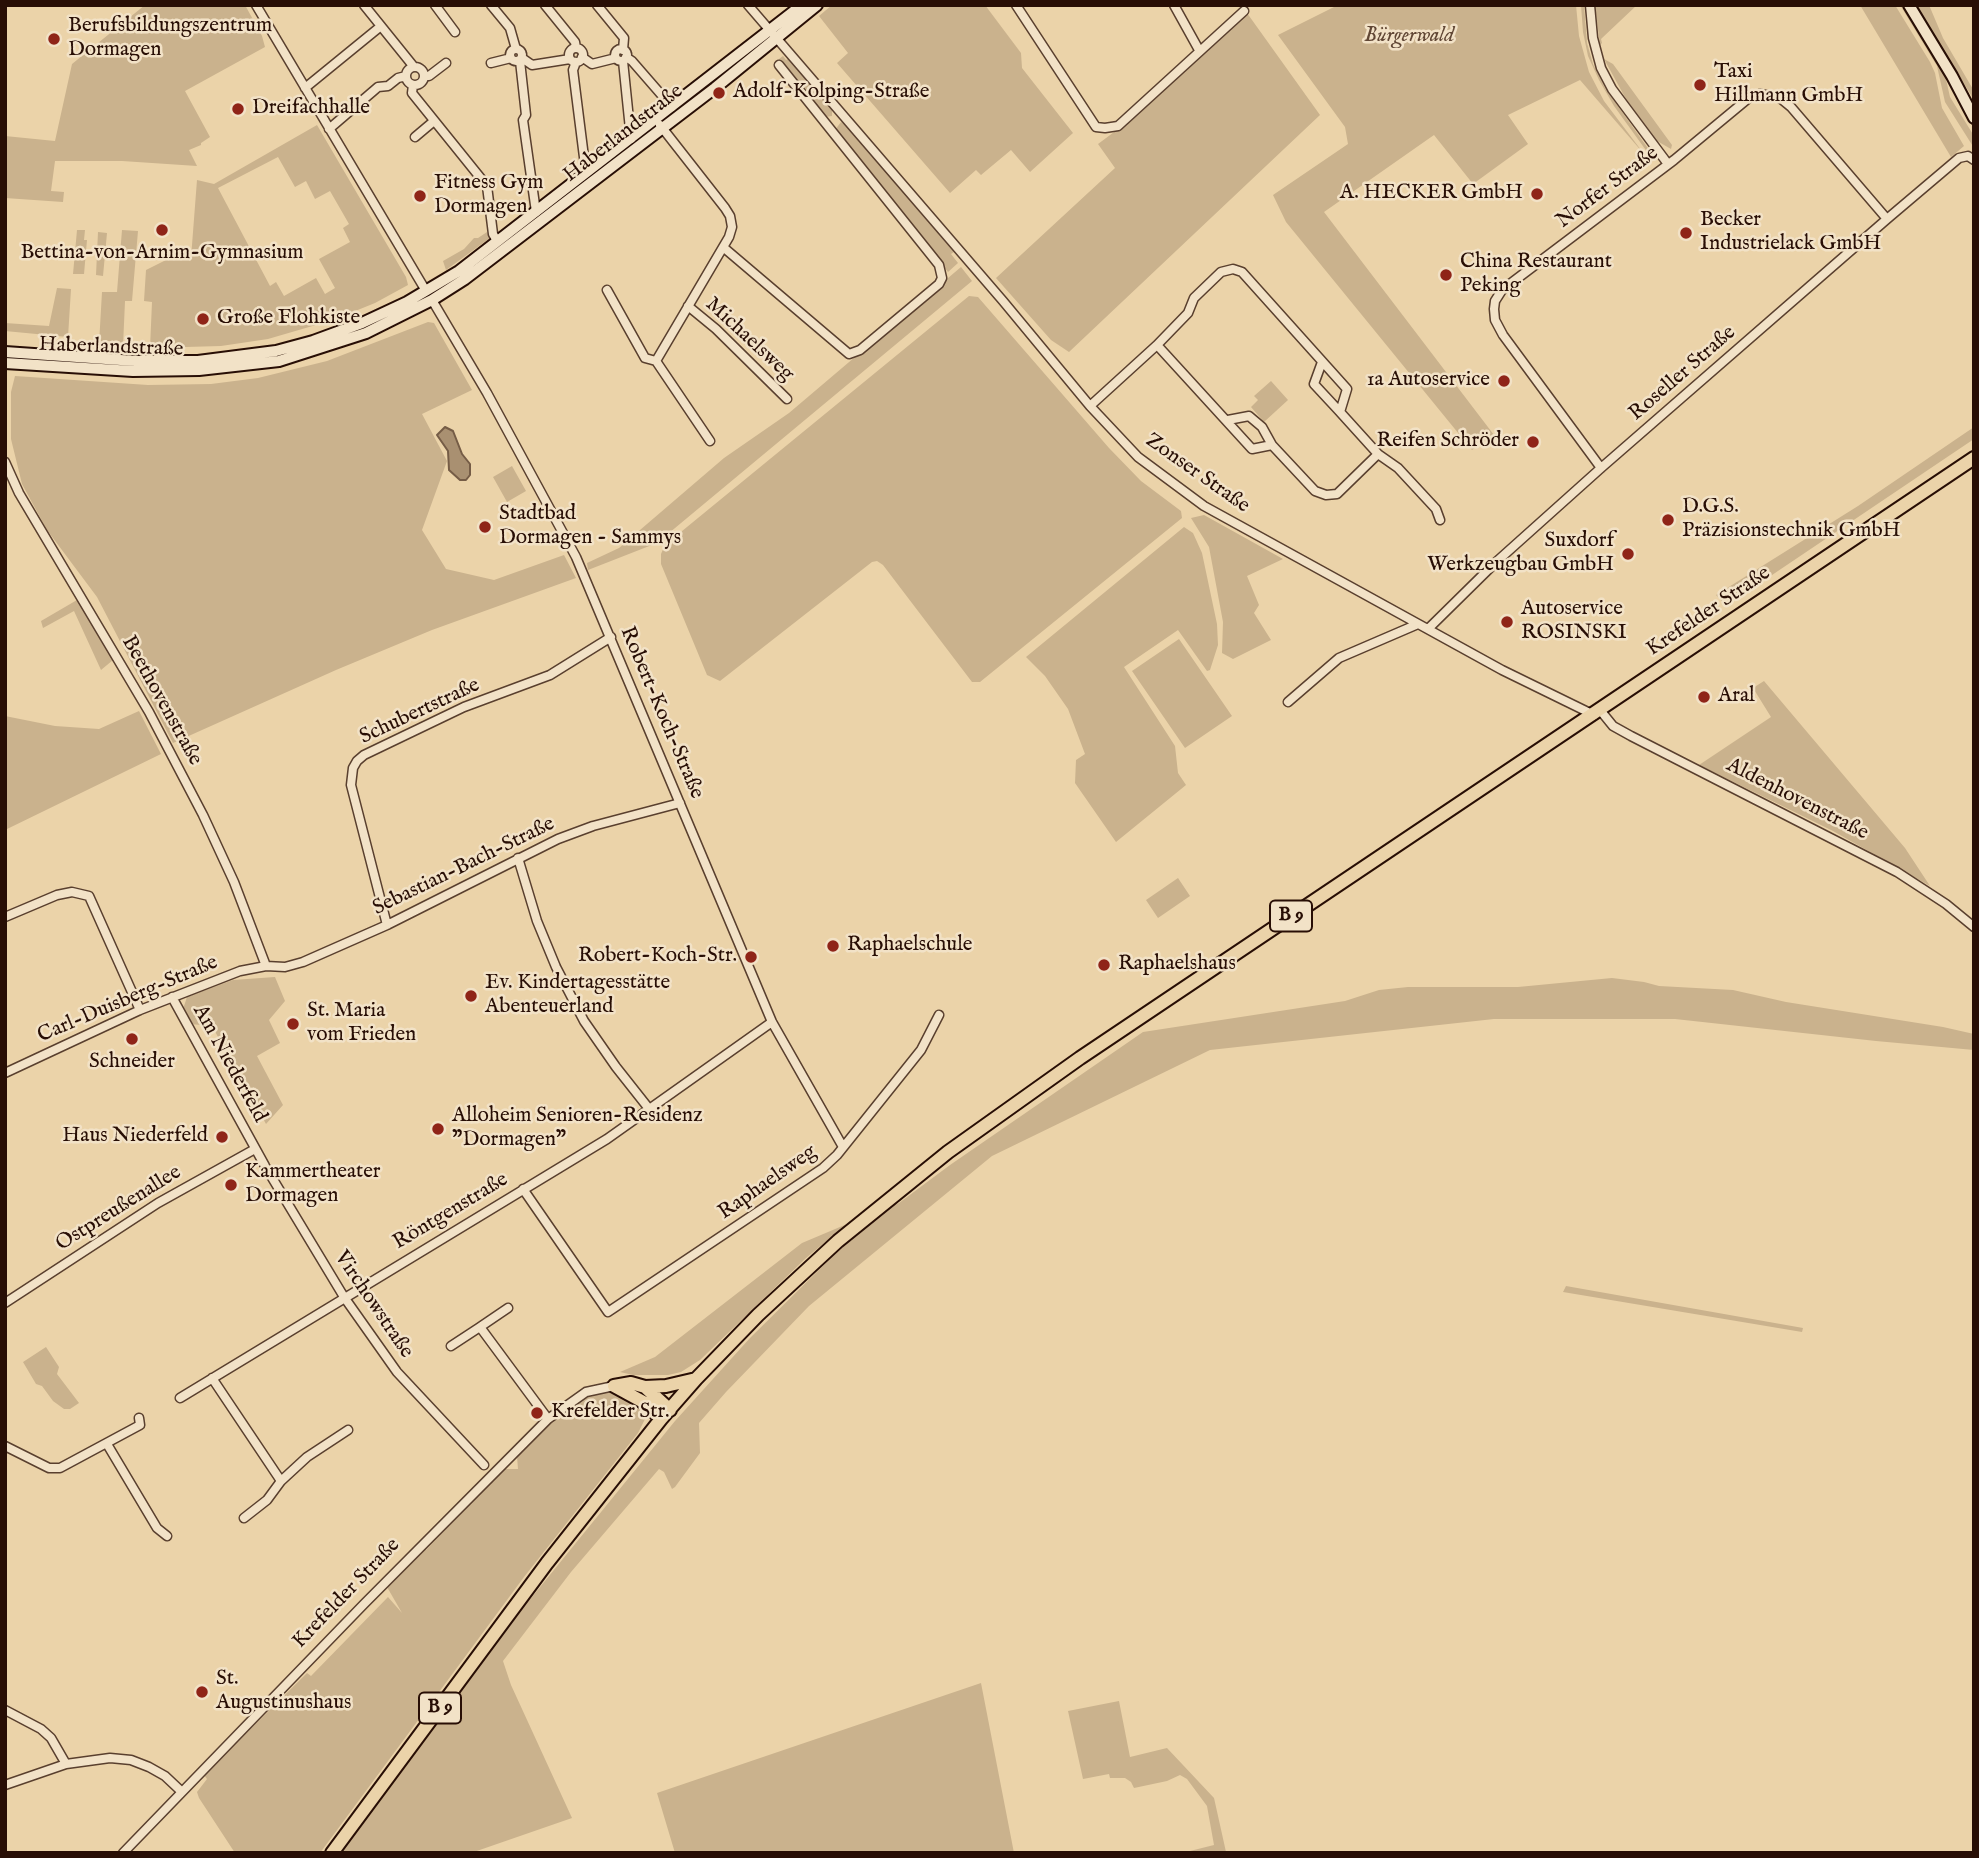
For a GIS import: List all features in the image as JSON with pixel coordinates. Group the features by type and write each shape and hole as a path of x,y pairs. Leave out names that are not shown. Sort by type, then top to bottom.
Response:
{"main road":[{"name":"Krefelder Straße","path":"696,1379 758,1315 838,1241 948,1152 1178,991 1597,713 1974,457"},
{"path":"614,1386 631,1383 645,1387 666,1386 696,1379"},
{"name":"B 9","path":"331,1853 547,1563 696,1379"},
{"path":"614,1386 666,1415"},
{"path":"645,1387 666,1415"}],"street":[{"name":"Robert-Koch-Straße","path":"256,5 487,393 570,546 611,637 772,1023 843,1147"},
{"path":"364,5 424,76"},
{"path":"435,5 455,32"},
{"path":"491,5 510,29 516,49 522,52 518,59"},
{"path":"545,5 575,42 576,48 582,51 576,59"},
{"path":"597,5 624,38 622,57"},
{"name":"Zonser Straße","path":"748,5 1090,406 1138,457 1204,506 1502,670 1597,713"},
{"name":"Haberlandstraße","path":"5,363 166,372 254,365 291,357 355,337 494,259 659,124 774,35 802,5"},
{"name":"Haberlandstraße","path":"5,352 104,360 177,362 254,355 313,341 429,296 631,139 659,124 672,107 817,5"},
{"path":"1016,5 1096,127 1118,126 1244,10"},
{"path":"1174,5 1199,50"},
{"path":"1590,5 1593,38 1601,68 1612,89 1668,164"},
{"path":"1909,5 1974,118"},
{"path":"304,88 381,26"},
{"path":"491,63 518,59 532,65 576,59 592,64 622,57 632,61 672,107"},
{"name":"Haberlandstraße","path":"622,57 631,139"},
{"name":"Haberlandstraße","path":"518,59 526,115 523,120 536,212"},
{"name":"Haberlandstraße","path":"576,59 573,70 586,173"},
{"path":"424,76 429,76 446,63"},
{"path":"723,247 849,354 860,350 939,284 942,278 939,265 779,65"},
{"path":"414,67 409,69 406,76 408,82 413,85 421,83 424,76"},
{"path":"329,129 379,87 388,86 398,78 406,76"},
{"path":"413,85 412,93 487,186 493,234 497,241"},
{"name":"Norfer Straße","path":"1601,468 1503,335 1495,320 1495,301 1512,281 1668,164 1750,97 1760,94 1780,98 1791,107 1888,219"},
{"path":"829,128 843,116"},
{"path":"415,137 434,121"},
{"path":"656,361 732,227 730,216 659,124"},
{"name":"Roseller Straße","path":"1428,629 1495,563 1601,468 1888,219 1959,158 1971,158"},
{"path":"1090,406 1157,345 1188,313 1194,298 1221,272 1233,269 1242,272 1347,389 1340,412"},
{"path":"607,290 645,358 656,361 710,441"},
{"name":"Michaelsweg","path":"688,306 716,329 787,399"},
{"path":"1157,345 1252,449 1272,445"},
{"path":"1322,362 1314,384 1378,454 1398,468 1436,509 1440,520"},
{"path":"1228,420 1249,416 1262,426 1272,445 1315,491 1326,495 1337,494 1378,454"},
{"name":"Beethovenstraße","path":"5,462 19,493 149,712 203,815 234,881 267,966"},
{"path":"1288,702 1339,658 1418,624"},
{"name":"Schubertstraße","path":"387,925 351,785 357,761 364,755 464,708 550,674 611,637"},
{"name":"Aldenhovenstraße","path":"1597,713 1631,736 1897,872 1946,904 1974,928"},
{"name":"Sebastian-Bach-Straße","path":"267,966 285,967 303,962 387,925 558,839 593,826 680,803"},
{"path":"518,858 537,921 555,967 592,1032 650,1110"},
{"path":"5,917 57,895 72,892 89,896 139,1010"},
{"name":"Carl-Duisberg-Straße","path":"5,1073 139,1010 240,971 267,966"},
{"name":"Am Niederfeld","path":"172,997 255,1149"},
{"name":"Raphaelsweg","path":"523,1189 608,1312 823,1168 843,1147 920,1050 939,1015"},
{"name":"Röntgenstraße","path":"180,1398 650,1110 772,1023"},
{"name":"Virchowstraße","path":"255,1149 344,1297 397,1372 484,1465"},
{"name":"Ostpreußenallee","path":"5,1303 172,1195 255,1149"},
{"path":"451,1346 508,1308"},
{"path":"480,1326 548,1419"},
{"path":"212,1378 281,1482"},
{"name":"Krefelder Straße","path":"123,1853 363,1604 548,1419 586,1392 614,1386"},
{"path":"5,1446 49,1468 60,1468 140,1425 139,1418"},
{"path":"244,1518 267,1500 307,1457 348,1430"},
{"path":"107,1444 157,1528 167,1536"},
{"path":"5,1710 41,1729 51,1738 66,1763"},
{"path":"5,1786 66,1763 91,1759 131,1760 149,1766 165,1776 182,1792"}],"green space":[{"path":"145,5 245,5 262,36 265,47 185,91 210,137 189,150 197,166 122,161 55,161 51,191 64,192 63,202 5,198 5,136 55,141 72,64"},
{"path":"832,5 985,5 1021,53 1022,68 1073,133 1030,172 1011,150 981,175 976,170 950,193 837,63 848,53 819,16"},
{"name":"Bürgerwald","path":"1338,5 1576,5 1579,36 1589,72 1604,101 1644,154 1580,80 1508,115 1528,144 1473,184 1434,135 1324,212 1494,435 1472,450 1286,222 1273,195 1348,144 1345,127 1278,35"},
{"path":"1581,5 1584,5 1587,43 1593,64 1605,88 1652,154 1653,160 1614,106 1599,80 1588,56"},
{"path":"1595,5 1637,5 1601,39 1600,45"},
{"path":"1860,5 1895,5 1930,62 1942,108 1964,146 1951,157"},
{"path":"1900,5 1903,5 1945,75 1950,97 1974,136 1974,148 1945,102 1937,66"},
{"path":"1916,5 1929,5 1943,38 1974,91 1974,100"},
{"path":"1247,13 1320,115 1069,352 1051,340 996,278 1115,168 1098,144 1133,118"},
{"path":"783,56 832,109 832,116 825,117 779,59"},
{"path":"1604,59 1613,64 1672,145 1671,149 1657,141 1626,99"},
{"path":"841,122 954,252 951,254 958,263 948,272 835,130"},
{"path":"317,125 406,277 408,285 375,303 333,320 268,339 221,346 150,348 152,302 144,301 146,270 172,257 191,258 197,180 214,184","holes":["278,157 295,187 306,181 315,199 330,191 349,224 343,228 350,242 319,259 335,288 325,294 316,278 284,296 276,282 270,286 218,188"]},
{"path":"77,230 85,230 84,240 87,240 84,274 73,274"},
{"path":"122,230 138,231 132,301 125,301 123,346 99,344 102,292 117,292"},
{"path":"98,232 107,233 103,276 96,275"},
{"path":"487,232 490,238 446,270 443,261 464,249 474,238"},
{"path":"961,267 972,281 657,543 588,570 587,563 619,548 724,458 789,413"},
{"path":"57,288 71,289 68,337 5,331 5,323 49,326"},
{"path":"969,296 978,297 1109,448 1141,481 1181,511 1182,518 980,682 972,682 883,565 877,561 872,562 720,681 707,675 661,564 665,545"},
{"path":"428,322 434,323 472,390 422,414 447,461 422,530 446,569 494,580 564,555 576,578 432,630 173,743 97,597 47,530 22,484 11,439 11,392 15,376 148,385 211,384 258,378 327,361"},
{"path":"1271,381 1288,400 1264,422 1251,407 1258,400 1254,396"},
{"path":"1974,427 1974,439 1726,606 1716,595 1858,506"},
{"path":"512,466 526,491 507,502 493,477"},
{"path":"1204,515 1283,559 1247,576 1259,605 1254,613 1271,640 1233,659 1222,653 1223,622 1209,547 1191,518"},
{"path":"1184,527 1193,533 1202,553 1217,624 1218,645 1210,670 1207,671 1178,630 1124,667 1175,746 1178,773 1186,785 1116,842 1075,783 1076,760 1085,754 1068,709 1045,676 1026,657"},
{"path":"77,600 113,660 101,670 74,611 43,628 41,621"},
{"path":"1179,639 1232,716 1185,748 1132,671"},
{"path":"1764,681 1905,848 1930,886 1833,831 1699,765 1771,717 1753,688"},
{"path":"139,711 161,754 5,830 5,716 55,726 99,729"},
{"path":"1178,878 1190,896 1158,918 1146,900"},
{"path":"275,977 285,1001 269,1020 280,1043 257,1056 283,1105 266,1124 212,1026 190,1024 183,1009 187,997 233,980"},
{"path":"1612,978 1659,986 1733,990 1786,1002 1943,1027 1974,1034 1974,1050 1675,1019 1494,1019 1210,1050 992,1156 809,1306 699,1423 700,1453 675,1487 672,1489 664,1472 659,1469 571,1572 503,1661 511,1685 572,1818 471,1853 341,1853 523,1608 675,1421 750,1338 835,1254 890,1207 1143,1032 1345,1001 1379,990 1408,987 1518,987"},
{"path":"847,1224 806,1258 700,1360 681,1372 668,1375 633,1375 620,1372 655,1357 802,1243"},
{"path":"1566,1286 1803,1328 1802,1332 1563,1292"},
{"path":"46,1347 59,1367 57,1374 79,1403 70,1409 64,1409 53,1401 42,1386 36,1384 23,1362"},
{"path":"605,1392 621,1394 644,1410 645,1419 638,1433 524,1577 320,1853 235,1853 199,1798 197,1792 207,1779 204,1775 307,1673 311,1676 388,1597 402,1613 387,1587 424,1545 426,1550 504,1469 518,1469 517,1456 561,1413 585,1397"},
{"path":"981,1683 1014,1853 675,1853 657,1793"},
{"path":"1119,1701 1130,1757 1167,1748 1214,1798 1226,1852 1182,1853 1214,1845 1207,1806 1187,1779 1180,1775 1167,1781 1134,1788 1125,1778 1110,1778 1109,1774 1083,1779 1068,1711"}],"shaded area":[{"path":"445,427 453,431 462,454 470,464 470,475 466,480 460,480 449,470 448,451 437,435"}],"place":[{"name":"Berufsbildungszentrum Dormagen","path":"54,39"},
{"name":"Taxi Hillmann GmbH","path":"1700,85"},
{"name":"Adolf-Kolping-Straße","path":"719,93"},
{"name":"Dreifachhalle","path":"238,109"},
{"name":"A. HECKER GmbH","path":"1537,194"},
{"name":"Fitness Gym Dormagen","path":"420,196"},
{"name":"Bettina-von-Arnim-Gymnasium","path":"162,230"},
{"name":"Becker Industrielack GmbH","path":"1686,233"},
{"name":"China Restaurant Peking","path":"1446,275"},
{"name":"Große Flohkiste","path":"203,319"},
{"name":"1a Autoservice","path":"1504,381"},
{"name":"Reifen Schröder","path":"1533,442"},
{"name":"D.G.S. Präzisionstechnik GmbH","path":"1668,520"},
{"name":"Stadtbad Dormagen - Sammys","path":"485,527"},
{"name":"Suxdorf Werkzeugbau GmbH","path":"1628,554"},
{"name":"Autoservice ROSINSKI","path":"1507,622"},
{"name":"Aral","path":"1704,697"},
{"name":"Raphaelschule","path":"833,946"},
{"name":"Robert-Koch-Str.","path":"751,957"},
{"name":"Raphaelshaus","path":"1104,965"},
{"name":"Ev. Kindertagesstätte Abenteuerland","path":"471,996"},
{"name":"St. Maria vom Frieden","path":"293,1024"},
{"name":"Schneider","path":"132,1039"},
{"name":"Alloheim Senioren-Residenz \"Dormagen\"","path":"438,1129"},
{"name":"Haus Niederfeld","path":"222,1137"},
{"name":"Kammertheater Dormagen","path":"231,1185"},
{"name":"Krefelder Str.","path":"537,1413"},
{"name":"St. Augustinushaus","path":"202,1692"}]}
